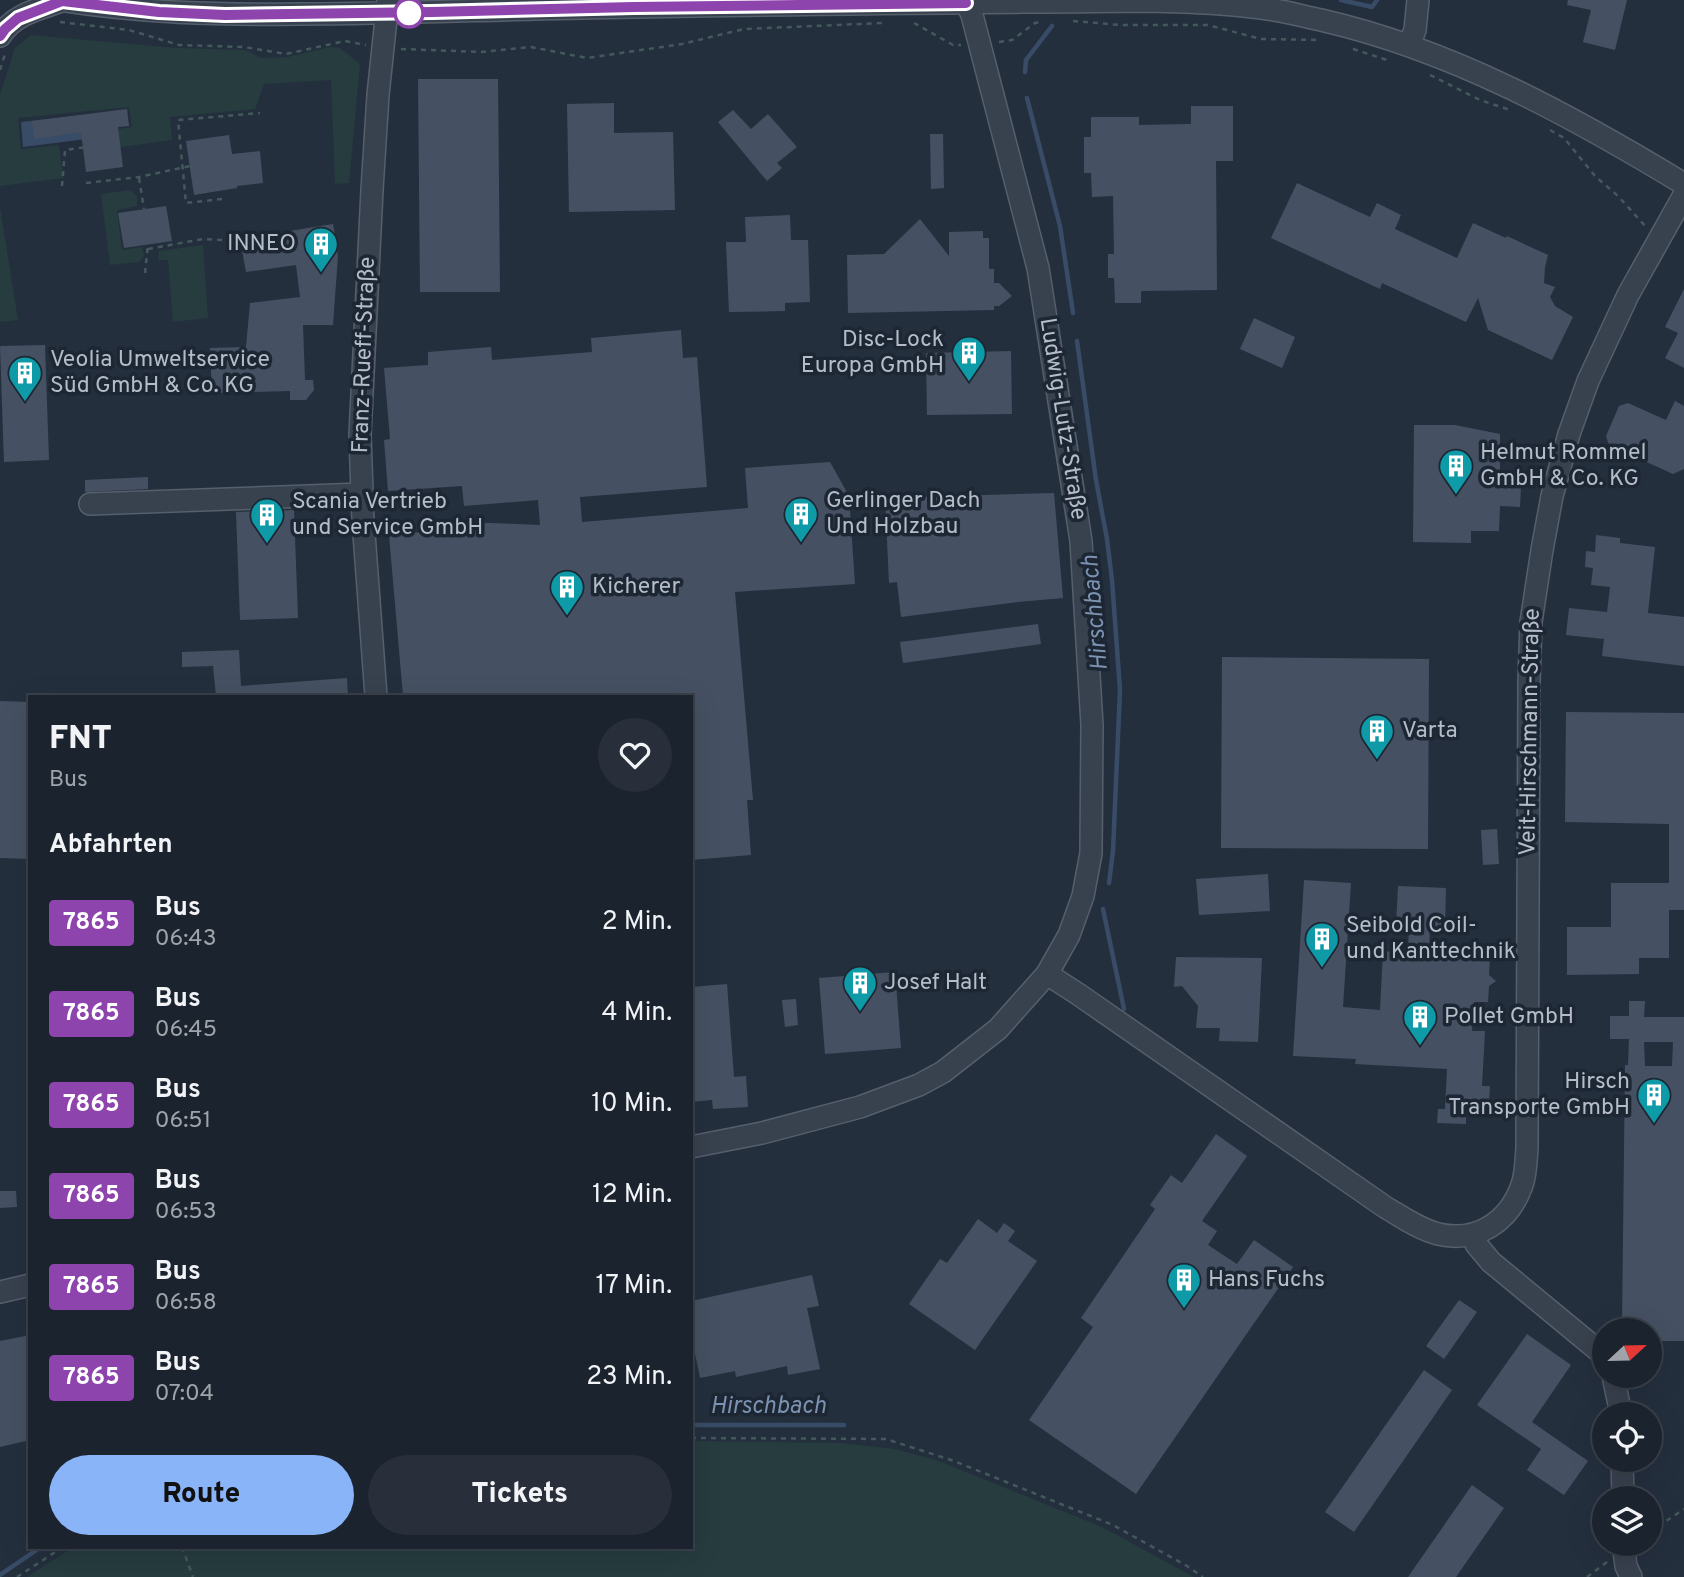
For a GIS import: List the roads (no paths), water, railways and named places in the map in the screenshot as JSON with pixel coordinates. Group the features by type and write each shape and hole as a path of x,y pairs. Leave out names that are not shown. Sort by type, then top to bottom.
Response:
{"street":[{"path":"4,40 5,29 18,18 61,0 159,12 225,15 387,7 634,3 1206,3 1275,10 1357,29 1409,45 1484,75 1618,144 1684,184"},
{"path":"1409,45 1415,30 1418,0"},
{"name":"Ludwig-Lutz-Straße","path":"693,1147 762,1133 860,1107 919,1085 943,1072 998,1029 1047,974 1069,935 1083,897 1091,853 1092,725 1082,541 1038,268 972,15 965,2"},
{"name":"Franz-Rueff-Straße","path":"376,695 360,435 378,95 387,7"},
{"name":"Veit-Hirschmann-Straße","path":"1473,1235 1501,1219 1513,1205 1523,1183 1527,1148 1531,622 1552,496 1569,434 1588,381 1628,295 1684,195"},
{"path":"90,504 362,494"},
{"path":"1047,974 1385,1207 1436,1234 1473,1235 1476,1244 1491,1262 1592,1345"},
{"path":"0,1292 28,1285"},
{"path":"1624,1556 1630,1577"}],"water":[{"path":"83,115 86,139 23,147 21,122"}],"waterway":[{"name":"Hirschbach","path":"1341,0 1372,7 1377,0"},
{"name":"Hirschbach","path":"1025,72 1026,60 1052,26"},
{"name":"Hirschbach","path":"1027,98 1060,226 1073,313"},
{"name":"Hirschbach","path":"1077,341 1107,539 1120,690 1113,851 1109,883"},
{"name":"Hirschbach","path":"1103,909 1124,1009"},
{"name":"Hirschbach","path":"693,1425 844,1425"},
{"name":"Hirschbach","path":"0,1575 38,1549"}],"place":[{"name":"INNEO","path":"321,274"},
{"name":"Disc-Lock Europa GmbH","path":"969,383"},
{"name":"Veolia Umweltservice Süd GmbH & Co. KG","path":"25,403"},
{"name":"Helmut Rommel GmbH & Co. KG","path":"1456,496"},
{"name":"Gerlinger Dach Und Holzbau","path":"801,544"},
{"name":"Scania Vertrieb und Service GmbH","path":"267,545"},
{"name":"Kicherer","path":"567,617"},
{"name":"Varta","path":"1377,761"},
{"name":"Seibold Coil- und Kanttechnik","path":"1322,969"},
{"name":"Josef Halt","path":"860,1013"},
{"name":"Pollet GmbH","path":"1420,1047"},
{"name":"Hirsch Transporte GmbH","path":"1654,1125"},
{"name":"Hans Fuchs","path":"1184,1310"}]}
